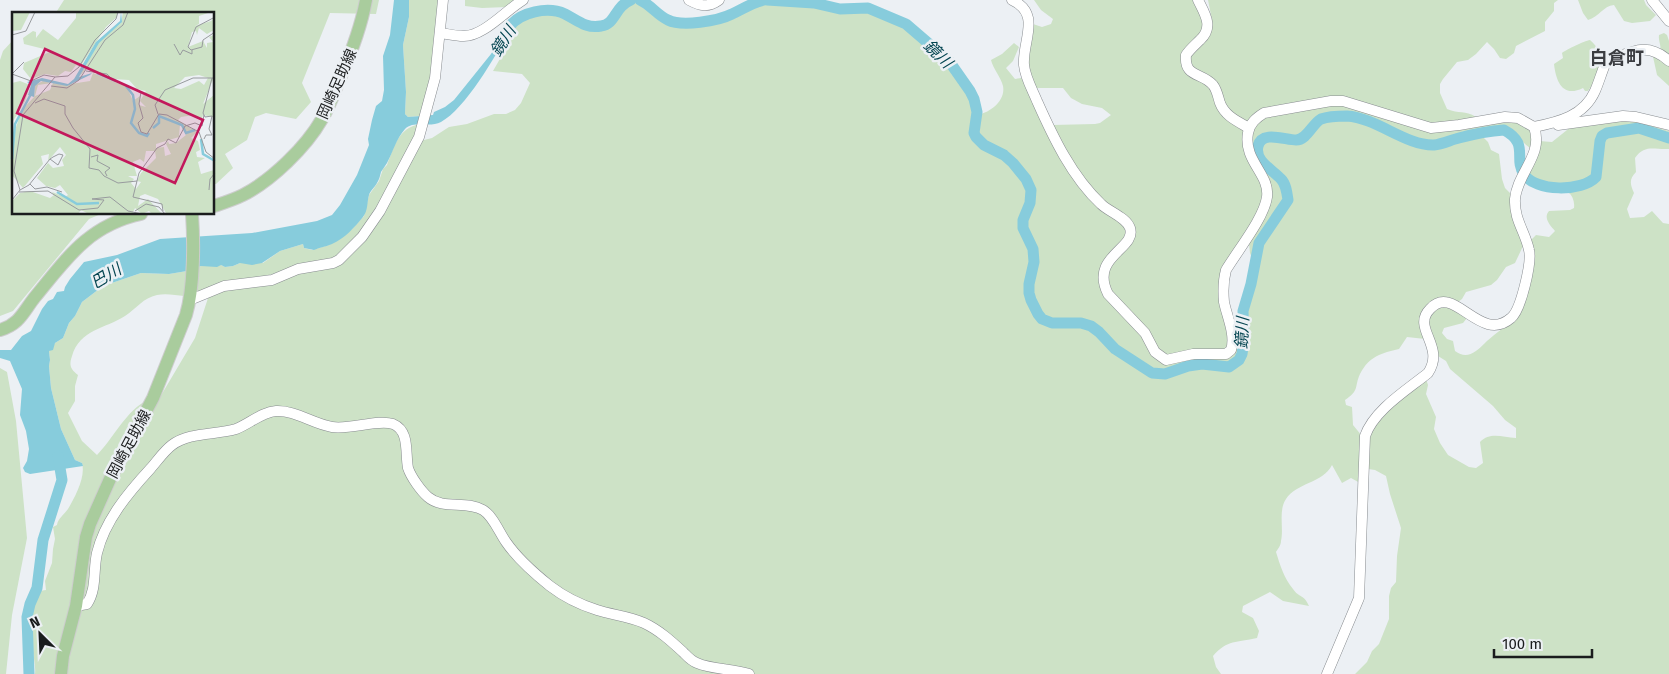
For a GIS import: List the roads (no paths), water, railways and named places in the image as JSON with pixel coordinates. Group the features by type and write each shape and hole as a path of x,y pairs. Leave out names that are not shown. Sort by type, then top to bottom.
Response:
{"main road":[{"name":"岡崎足助線","path":"215,206 244,195 271,175 300,150 307,141 324,117 354,46 362,23 366,0"},
{"path":"0,330 10,327 21,318 34,299 70,256 92,234 117,220 137,215"},
{"name":"岡崎足助線","path":"62,674 63,656 76,606 86,536 90,524 110,479 153,398 190,300 192,216"}],"street":[{"path":"190,300 224,286 272,280 298,269 327,265 339,260 372,226 421,130 435,78 443,0"},
{"path":"440,33 464,36 473,35 482,31 523,0"},
{"path":"689,0 701,6 708,6 719,0"},
{"path":"1012,0 1026,10 1030,21 1024,62 1027,78 1062,151 1081,181 1102,205 1124,220 1130,227 1129,239 1107,263 1104,270 1105,288 1108,294 1145,333 1154,352 1166,360 1192,354 1226,354 1231,350 1233,340 1224,296 1224,279 1229,265 1265,206 1267,194 1265,181 1248,150 1247,140 1252,122 1264,113 1331,101 1351,103 1431,128 1459,126 1506,117 1518,118 1534,128 1536,133 1536,149 1516,191 1517,216 1528,245 1530,259 1516,313 1507,322 1485,324 1452,303 1445,302 1434,305 1429,309 1424,318 1434,355 1431,368 1379,414 1367,429 1364,449 1359,598 1327,674"},
{"path":"1198,0 1207,17 1208,30 1205,36 1186,56 1188,67 1191,72 1212,84 1225,112 1234,120 1249,128"},
{"path":"1652,0 1669,21"},
{"path":"1534,128 1552,124 1581,111 1594,93 1606,62 1610,60 1642,49 1657,52 1669,61"},
{"path":"1534,128 1623,116 1636,117 1669,125"},
{"path":"76,606 87,604 91,598 96,555 102,536 128,494 166,450 179,441 193,436 221,433 270,412 278,411 287,412 332,428 382,423 396,426 405,438 408,468 427,496 438,503 476,507 486,512 512,550 549,585 589,607 630,618 649,626 662,634 697,663 705,666 734,669 748,674"}],"water":[{"path":"394,0 409,0 409,17 403,45 406,92 405,114 408,117 433,115 434,112 454,100 491,54 505,29 508,28 509,31 479,81 460,106 437,124 417,124 405,129 370,194 365,215 341,239 314,250 304,248 303,244 280,251 262,263 252,265 240,263 225,267 221,265 217,267 201,266 169,274 141,273 103,286 82,302 69,323 63,338 55,343 53,350 49,351 49,366 51,388 61,429 75,460 82,463 83,466 30,474 25,472 23,468 27,461 29,449 26,431 20,415 22,389 10,361 0,358 0,350 11,350 22,336 31,331 48,301 53,299 57,292 64,291 70,279 84,262 117,255 160,239 252,233 317,221 332,215 357,175 369,145 368,139 376,106 382,101 384,90 383,56 390,35"}],"waterway":[{"name":"鏡川","path":"501,41 514,22 527,14 543,11 558,12 586,25 596,27 610,22 621,7 631,0"},
{"name":"鏡川","path":"640,0 668,20 682,23 709,21 726,17 751,4 764,0"},
{"name":"鏡川","path":"767,0 814,3 840,9 868,8 906,24 949,61 974,99 977,112 974,133 976,137 984,145 1004,155 1013,163 1026,179 1031,190 1030,203 1023,220 1023,228 1033,249 1034,262 1029,293 1038,314 1042,319 1052,323 1081,323 1091,326 1115,349 1152,373 1165,374 1188,366 1202,364 1229,367 1239,360 1242,354 1244,340 1243,311 1251,284 1259,243 1288,200 1283,181 1261,161 1259,156 1258,146 1264,138 1300,139 1321,119 1337,116 1358,118 1413,141 1434,145 1476,134 1504,130 1517,141 1520,151 1521,168 1524,174 1538,184 1559,188 1580,185 1596,177 1600,141 1602,136 1607,133 1639,128 1669,138"},
{"name":"巴川","path":"29,674 27,617 37,588 43,540 62,480 58,456"}],"district":[{"name":"白倉町","path":"1617,58"}]}
